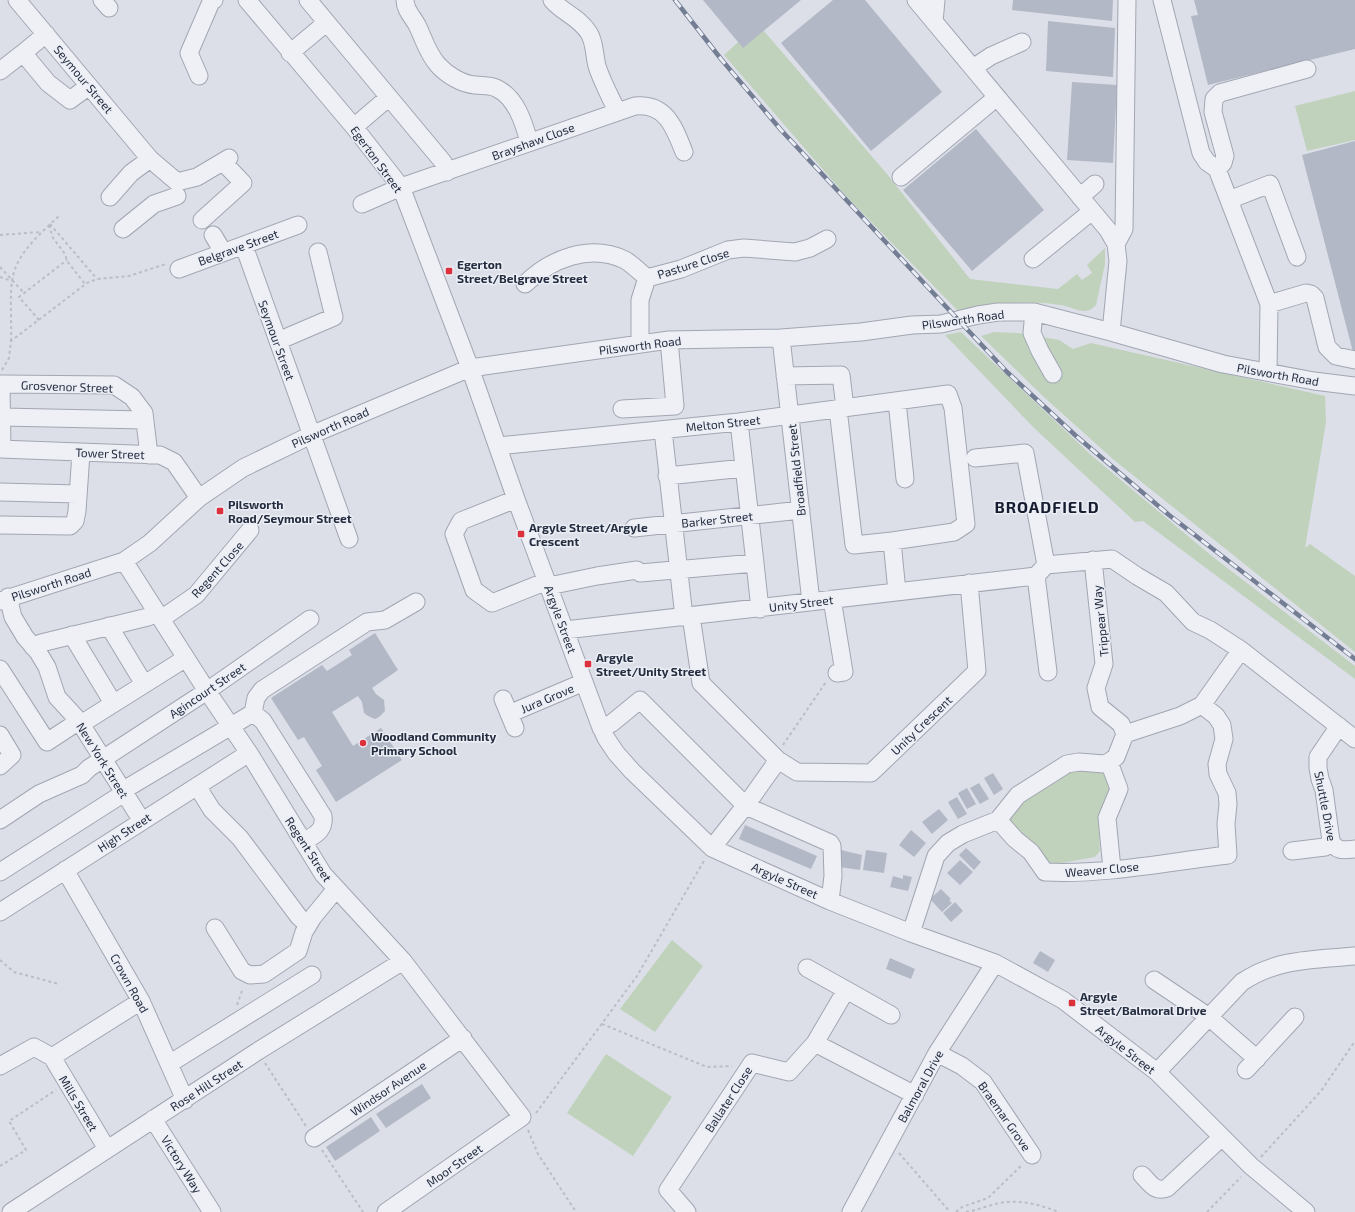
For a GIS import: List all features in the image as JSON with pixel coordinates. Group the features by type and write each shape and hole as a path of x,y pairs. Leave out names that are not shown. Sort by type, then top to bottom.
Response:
{"street":[{"name":"Seymour Street","path":"17,0 150,159 177,182 198,177 226,160 243,183 202,220"},
{"path":"199,76 188,53 211,2 214,0"},
{"name":"Egerton Street","path":"246,0 354,127 401,187 470,368"},
{"path":"308,0 443,162 447,172"},
{"path":"405,0 405,5 416,22 425,46 434,60 456,78 475,85 495,88 505,94 518,112 530,142"},
{"path":"552,0 561,10 575,17 588,32 592,39 601,77 618,111"},
{"path":"916,0 1108,230 1116,244 1118,261 1111,332"},
{"path":"934,22 936,0"},
{"path":"1116,244 1124,229 1127,0"},
{"path":"1162,0 1201,153 1206,162 1218,169 1269,304 1268,372"},
{"path":"290,53 326,23"},
{"path":"0,71 46,34"},
{"path":"973,68 991,56 1022,42"},
{"path":"23,53 48,83 70,100 89,86"},
{"path":"1218,169 1223,163 1225,156 1213,112 1214,99 1220,93 1307,69"},
{"path":"354,127 389,97"},
{"path":"901,177 997,97"},
{"name":"Brayshaw Close","path":"362,204 401,187 618,111 645,105 658,109 669,120 684,152"},
{"path":"1191,116 1213,112"},
{"path":"110,196 131,173 150,159"},
{"path":"1080,197 1095,184"},
{"path":"1229,200 1270,184 1297,257"},
{"path":"123,229 154,204 177,196"},
{"path":"1033,259 1092,211"},
{"name":"Belgrave Street","path":"179,269 298,225"},
{"path":"213,235 220,244 221,253"},
{"name":"Pasture Close","path":"647,278 681,270 728,250 744,248 788,252 802,250 827,239"},
{"name":"Seymour Street","path":"244,246 349,539"},
{"path":"278,342 334,317 318,252"},
{"path":"525,284 538,271 568,257 586,254 605,255 625,260 647,278 640,300 640,344"},
{"path":"1269,304 1306,293 1311,294 1315,298 1327,347 1336,356 1355,360"},
{"name":"Pilsworth Road","path":"4,599 124,561 150,543 199,498 243,468 311,435 470,368 669,340 781,338 861,332 912,325 942,324 978,315 998,312 1034,312 1223,364 1314,381 1355,386"},
{"path":"1034,312 1032,333 1053,374"},
{"name":"Broadfield Street","path":"781,338 811,602"},
{"path":"622,409 675,406 669,340"},
{"name":"Argyle Street","path":"470,368 516,499 601,728 616,753 632,771 712,848 830,901 911,933 995,963 1063,1000 1157,1072 1251,1166 1306,1212"},
{"path":"785,376 841,374 841,409 854,545 892,540 897,592"},
{"name":"Grosvenor Street","path":"1,449 1,384 114,385 132,397 144,413 149,455"},
{"name":"Melton Street","path":"498,446 739,422 948,394 953,408 966,524 954,532 892,540"},
{"path":"897,401 905,479"},
{"path":"1,414 144,420"},
{"path":"739,422 760,609"},
{"name":"Unity Crescent","path":"663,430 678,570 701,683 776,758 798,772 871,773 977,671 969,583"},
{"name":"Tower Street","path":"1,449 160,455 174,462 199,498"},
{"path":"0,526 70,526 75,521 81,453"},
{"path":"975,458 1025,453 1041,570 1048,672"},
{"path":"667,476 744,468"},
{"path":"0,492 78,494"},
{"path":"516,499 461,521 454,534 474,590 492,603 548,583 637,570 640,573 755,562"},
{"name":"Barker Street","path":"634,528 801,510"},
{"name":"Regent Close","path":"33,647 40,643 159,615 196,595 250,530"},
{"name":"Unity Street","path":"565,630 760,609 969,583 1093,560 1112,559 1166,593 1193,622 1210,630 1241,650"},
{"name":"Trippear Way","path":"1093,560 1104,664 1096,688 1100,707 1120,724 1125,734"},
{"name":"Regent Street","path":"124,561 207,691 249,753 323,874 403,961 463,1038 522,1118"},
{"name":"New York Street","path":"4,599 13,618 48,667 57,698 80,722 96,763 123,792 142,821"},
{"path":"832,599 844,672 837,672"},
{"path":"253,713 256,698 262,690 367,622 385,620 416,602"},
{"name":"Agincourt Street","path":"0,820 39,794 82,775 96,763 207,691 310,620"},
{"path":"109,626 144,684"},
{"path":"72,635 113,704"},
{"path":"911,933 936,856 948,843 963,834 998,820 1018,795 1067,764 1079,762 1104,764 1109,762 1116,757 1125,734 1180,716 1202,705 1241,650 1355,739"},
{"path":"0,669 47,742 113,704 186,658"},
{"name":"Jura Grove","path":"509,714 584,682"},
{"path":"601,728 612,723 640,700 746,806 830,843 832,846 833,876 830,901"},
{"name":"Weaver Close","path":"998,820 1014,840 1031,852 1045,872 1066,873 1112,869 1228,855 1226,824 1228,804 1227,793 1218,774 1217,764 1224,739 1222,725 1216,716 1202,705"},
{"path":"0,872 123,792 253,713"},
{"path":"253,713 263,721 323,816 324,822 320,831 303,842"},
{"name":"Shuttle Drive","path":"1339,726 1318,757 1320,779 1324,790 1332,844 1340,851 1355,849"},
{"path":"0,735 12,755 0,766"},
{"name":"High Street","path":"0,912 249,753"},
{"path":"712,848 746,806 776,758"},
{"path":"1109,762 1119,789 1107,818 1112,869"},
{"path":"197,786 212,810 240,838 299,917 308,925"},
{"path":"1292,851 1325,847 1332,844"},
{"name":"Crown Road","path":"65,870 141,1001 185,1100"},
{"path":"215,928 242,971 250,975 264,974 298,951 308,925 336,889"},
{"path":"1157,1072 1242,982 1267,968 1283,963 1355,956"},
{"name":"Rose Hill Street","path":"11,1212 153,1119 403,961"},
{"name":"Balmoral Drive","path":"851,1212 937,1053 995,963"},
{"path":"807,968 891,1015"},
{"path":"169,1064 312,975"},
{"path":"1154,980 1209,1017 1251,1065 1295,1017"},
{"path":"846,990 815,1043 915,1095"},
{"path":"52,1057 141,1001"},
{"name":"Windsor Avenue","path":"314,1138 463,1038"},
{"name":"Ballater Close","path":"687,1212 668,1190 752,1063 789,1072 815,1043"},
{"name":"Mills Street","path":"0,1066 34,1047 52,1057 107,1149"},
{"name":"Braemar Grove","path":"937,1053 962,1066 983,1082 1032,1155"},
{"name":"Moor Street","path":"386,1212 522,1118"},
{"name":"Victory Way","path":"153,1119 209,1211"},
{"path":"1142,1175 1155,1189 1159,1190 1167,1188 1222,1137"}],"path":[{"path":"0,372 9,358 12,341 12,281 17,265 34,240 59,216"},
{"path":"49,224 53,238 85,284"},
{"path":"49,224 97,279"},
{"path":"0,235 42,232"},
{"path":"39,320 20,297 67,260"},
{"path":"12,341 85,284 97,279 129,276 169,262 179,269"},
{"path":"0,267 24,293"},
{"path":"0,277 12,281"},
{"path":"776,758 829,677 837,672"},
{"path":"576,1212 538,1154 522,1118 538,1113 637,976 712,848"},
{"path":"0,960 14,972 59,984"},
{"path":"237,1010 238,1000 250,975"},
{"path":"602,1024 707,1067 738,1066 747,1071"},
{"path":"1207,1212 1251,1166 1266,1153 1320,1091 1355,1041"},
{"path":"0,1166 26,1150 9,1121 67,1082"},
{"path":"889,1142 950,1212"},
{"path":"956,1212 962,1207 988,1198 1032,1155"},
{"path":"966,1212 1001,1203 1018,1202 1040,1205 1059,1212"}],"green space":[{"path":"758,24 887,174 970,279 1058,289 1077,274 1082,280 1092,273 1087,265 1105,248 1105,264 1096,305 1088,311 1083,311 1046,303 1010,303 960,313 845,195 724,55"},
{"path":"1355,91 1355,140 1307,151 1295,106"},
{"path":"961,332 1091,455 1213,557 1355,666 1355,679 1143,521 1135,522 1033,427 945,335"},
{"path":"994,332 1019,333 1059,340 1073,349 1091,343 1325,396 1326,422 1305,548 1310,544 1355,576 1355,652 1114,460 1045,398 981,336"},
{"path":"1091,769 1105,774 1112,788 1098,817 1100,851 1095,857 1051,865 1011,825 1009,815 1020,800 1070,771"},
{"path":"672,940 703,966 655,1032 620,1009"},
{"path":"606,1054 672,1097 633,1156 567,1113"}],"building":[{"path":"703,0 801,0 743,48"},
{"path":"833,0 865,0 942,92 871,151 781,43"},
{"path":"1013,0 1113,0 1112,21 1012,10"},
{"path":"1194,0 1355,0 1355,49 1208,85 1191,16 1198,15"},
{"path":"1048,21 1115,28 1113,77 1046,71"},
{"path":"1072,82 1117,85 1113,163 1067,160"},
{"path":"976,129 1044,210 972,271 903,190"},
{"path":"1355,141 1355,356 1354,356 1302,155"},
{"path":"375,633 398,670 372,688 376,694 384,700 385,711 375,719 368,716 364,713 362,702 358,696 332,712 353,746 381,728 402,760 336,802 316,770 322,766 304,737 298,740 271,698 322,665 327,671 352,655 349,650"},
{"path":"993,773 1003,789 994,795 984,778"},
{"path":"979,783 989,799 980,804 970,788"},
{"path":"967,788 976,804 967,809 958,793"},
{"path":"957,797 967,814 958,819 948,802"},
{"path":"939,809 948,820 932,834 922,822"},
{"path":"745,825 817,856 811,869 739,839"},
{"path":"911,830 926,843 914,857 899,845"},
{"path":"966,848 981,862 974,870 959,855"},
{"path":"841,850 862,855 860,870 839,867"},
{"path":"866,850 887,853 884,873 863,870"},
{"path":"960,860 973,872 960,885 947,873"},
{"path":"903,875 912,877 908,891 890,887 893,876 903,879"},
{"path":"941,889 951,899 949,900 952,903 942,912 930,899"},
{"path":"955,902 963,911 951,922 943,913"},
{"path":"1040,951 1055,960 1048,972 1033,963"},
{"path":"890,958 915,969 911,979 886,969"},
{"path":"422,1084 431,1098 386,1128 376,1114"},
{"path":"371,1117 380,1131 335,1161 326,1147"}],"railway":[{"path":"675,0 721,59 781,130 1007,372 1075,435 1169,515 1355,659"}],"place":[{"name":"Egerton Street/Belgrave Street","path":"449,271"},
{"name":"Pilsworth Road/Seymour Street","path":"220,511"},
{"name":"Argyle Street/Argyle Crescent","path":"521,534"},
{"name":"Argyle Street/Unity Street","path":"588,664"},
{"name":"Woodland Community Primary School","path":"363,743"},
{"name":"Argyle Street/Balmoral Drive","path":"1072,1003"}],"district":[{"name":"BROADFIELD","path":"1047,506"}]}
